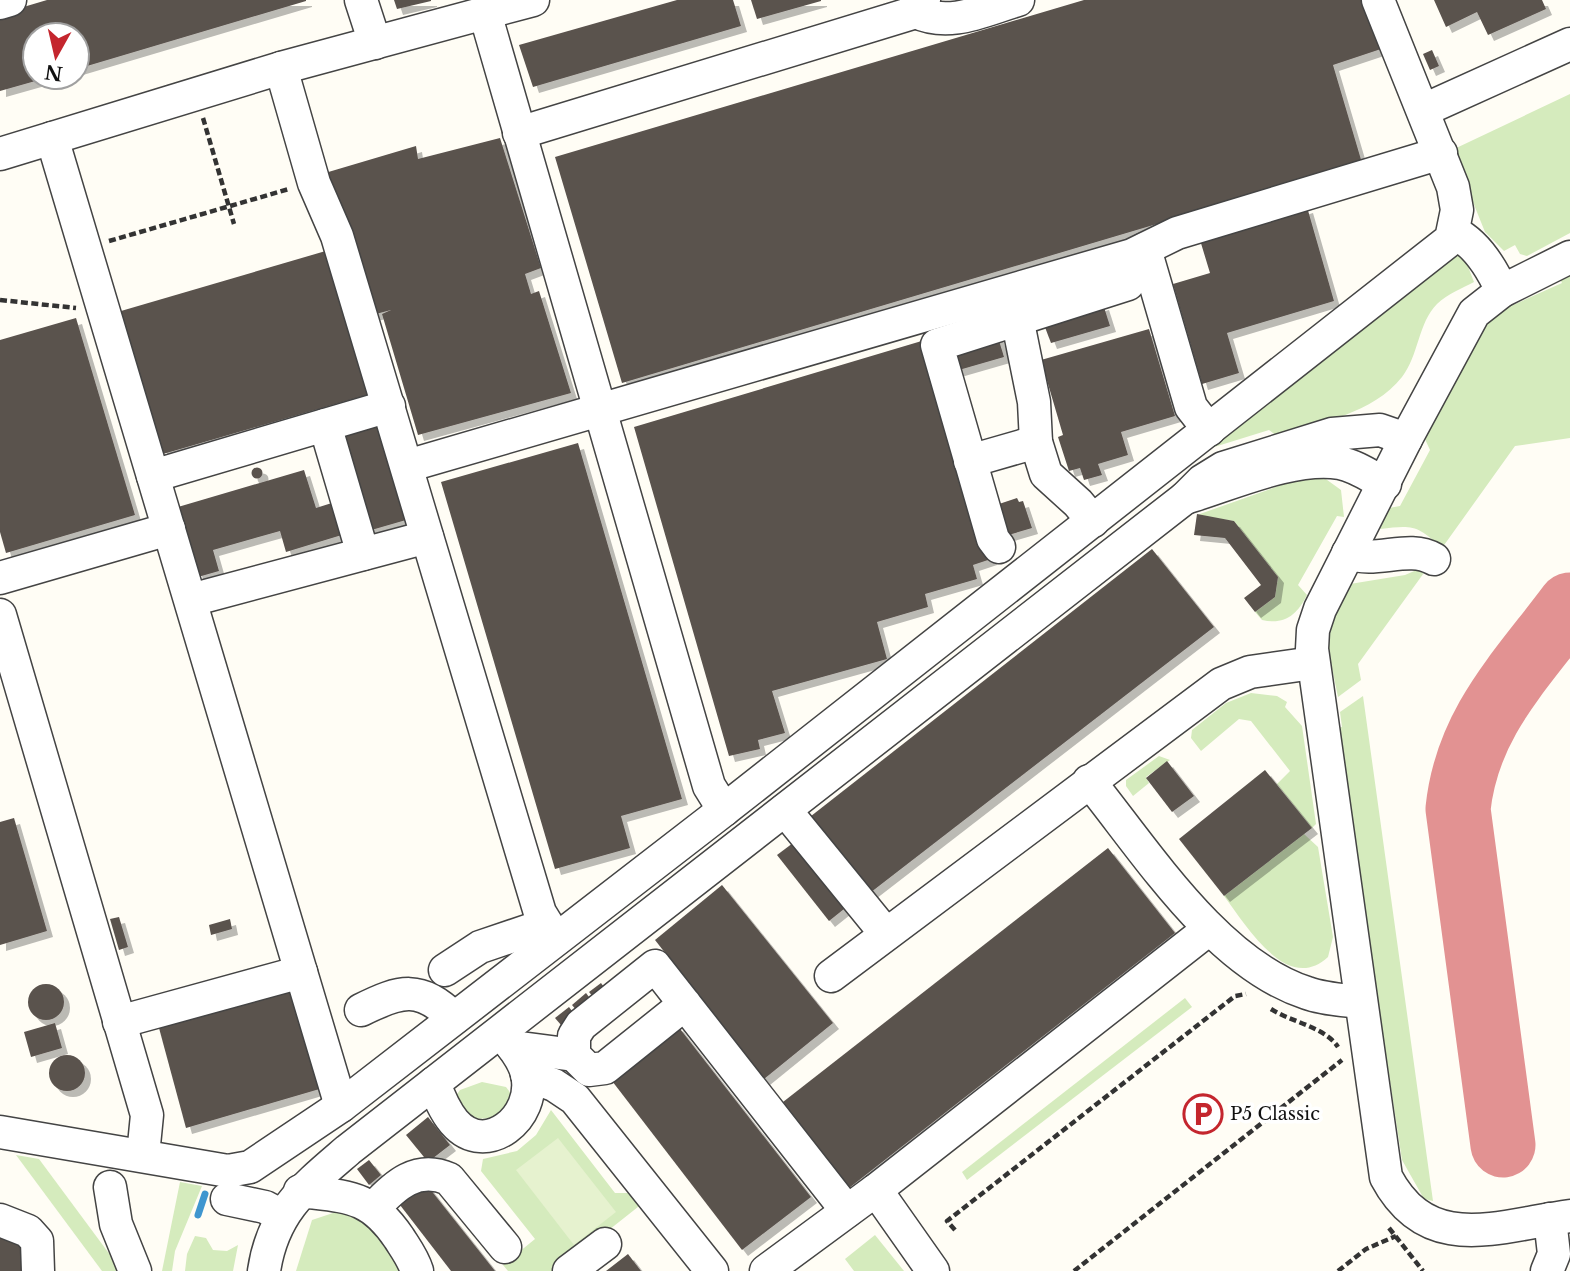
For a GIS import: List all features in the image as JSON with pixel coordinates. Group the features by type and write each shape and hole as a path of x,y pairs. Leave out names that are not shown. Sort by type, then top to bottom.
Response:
{"street":[{"path":"0,3 10,0"},
{"path":"361,0 374,43"},
{"path":"0,154 281,68 533,0"},
{"path":"519,133 920,6 929,18 952,19 1018,0"},
{"path":"0,1132 228,1171 250,1167 341,1106 454,1018 550,932 724,810 1446,245 1455,233 1455,198 1441,153 1378,0"},
{"path":"485,13 709,786 724,810"},
{"path":"1424,110 1570,44"},
{"path":"281,68 314,183 337,236 550,932"},
{"path":"52,138 341,1106"},
{"path":"999,547 993,539 937,345 1015,304 1177,233 1441,153"},
{"path":"1455,233 1471,244 1494,274 1502,291"},
{"path":"1145,249 1191,407 1209,430"},
{"path":"1547,1271 1560,1217 1465,1230 1437,1227 1412,1214 1396,1196 1386,1177 1313,663 1313,630 1348,553 1474,313 1502,291 1570,257"},
{"path":"407,466 600,409 1015,304 1128,284"},
{"path":"1015,304 1023,357 1034,402 1036,442 1051,481 1076,501 1093,521"},
{"path":"153,476 388,406"},
{"path":"325,425 363,554"},
{"path":"514,1052 628,933 1185,498 1202,481 1223,468 1332,434 1380,430 1406,439"},
{"path":"970,461 1036,442"},
{"path":"1185,498 1297,464 1321,461 1342,463 1385,484"},
{"path":"0,578 169,529"},
{"path":"191,600 427,537"},
{"path":"1348,553 1372,558 1407,553 1426,554 1434,559"},
{"path":"0,615 147,1115 143,1155"},
{"path":"831,976 1221,684 1250,672 1313,663"},
{"path":"1089,781 1209,929 1274,979 1308,994 1360,1002"},
{"path":"785,810 886,934"},
{"path":"766,1271 876,1189 1209,929"},
{"path":"445,970 480,947 550,932"},
{"path":"628,933 847,1211"},
{"path":"574,1055 574,1036 581,1025 655,967"},
{"path":"119,1022 301,972"},
{"path":"361,1010 389,997 421,994 438,1002 454,1018"},
{"path":"264,1271 271,1236 291,1203 434,1083 514,1052 574,1055 589,1070 605,1068 685,1004"},
{"path":"434,1083 442,1104 455,1124 475,1135 500,1133 519,1118 528,1096 514,1052"},
{"path":"514,1052 575,1099 712,1271"},
{"path":"374,1208 397,1184 422,1174 439,1175 449,1179 505,1247"},
{"path":"110,1187 116,1224 135,1271"},
{"path":"876,1189 933,1271"},
{"path":"227,1199 265,1207 338,1195 374,1208 384,1216 414,1260 417,1271"},
{"path":"0,1220 11,1222 28,1231 37,1241 38,1271"},
{"path":"569,1271 605,1244"}],"path":[{"path":"202,114 234,224"},
{"path":"84,248 314,183"},
{"path":"1,299 89,309"},
{"path":"955,1230 947,1221 1235,996 1247,994 1258,1000"},
{"path":"1268,1007 1288,1020 1328,1036 1337,1044 1344,1073"},
{"path":"1074,1271 1342,1060"},
{"path":"1383,1220 1423,1271"},
{"path":"1338,1271 1366,1249 1396,1236"}],"green space":[{"path":"1570,94 1570,233 1527,256 1520,254 1515,245 1504,251 1485,232 1452,150"},
{"path":"1462,251 1474,282 1437,304 1426,320 1408,368 1390,390 1361,408 1328,421 1277,436 1269,430 1211,448"},
{"path":"1570,272 1570,438 1515,446 1442,548 1414,528 1380,529 1389,508 1400,506 1430,450 1424,437 1475,333 1493,314 1562,283 1559,277"},
{"path":"1307,476 1323,477 1341,490 1344,517 1337,516 1298,585 1307,595 1299,608 1284,620 1262,620 1255,612 1275,597 1278,577 1234,521 1197,515"},
{"path":"1419,569 1426,570 1358,664 1361,680 1338,697 1327,644 1328,628 1350,584 1405,575"},
{"path":"1251,693 1277,696 1287,702 1285,707 1302,726 1316,824 1312,828 1277,784 1290,771 1251,721 1239,719 1201,751 1191,738 1192,730 1226,703"},
{"path":"1363,696 1433,1201 1424,1199 1402,1160 1336,728 1342,727 1340,712"},
{"path":"1159,756 1170,760 1146,777 1149,783 1133,796 1126,786 1126,780"},
{"path":"1304,834 1318,847 1333,937 1328,957 1313,966 1298,968 1269,952 1224,896"},
{"path":"1185,998 1192,1007 967,1180 962,1172"},
{"path":"482,1082 506,1087 512,1095 511,1101 494,1118 473,1119 453,1100 460,1090"},
{"path":"551,1110 615,1193 635,1193 643,1203 557,1271 508,1271 503,1265 535,1239 481,1171 483,1159 517,1151 536,1135"},
{"path":"558,1138 616,1212 574,1245 516,1170"},
{"path":"16,1155 39,1159 122,1271 102,1271"},
{"path":"180,1182 202,1186 175,1251 172,1271 162,1271"},
{"path":"345,1209 375,1226 402,1271 296,1271 312,1220"},
{"path":"875,1235 904,1271 854,1271 845,1259"},
{"path":"195,1236 206,1238 213,1250 227,1251 238,1245 233,1271 185,1271 187,1254"}],"building":[{"path":"47,0 306,0 91,65 91,21 21,21 21,85 0,91 0,14"},
{"path":"394,0 431,0 431,1 397,9"},
{"path":"677,0 733,0 741,26 533,87 519,45"},
{"path":"751,0 821,0 821,1 757,19"},
{"path":"1084,0 1365,0 1381,49 1333,65 1362,163 622,383 555,157"},
{"path":"1434,0 1542,0 1546,9 1488,35 1477,12 1446,27"},
{"path":"1432,50 1439,66 1430,70 1423,54"},
{"path":"500,138 541,268 525,274 531,294 539,291 571,393 418,435 382,314 391,310 372,315 325,173 416,146 418,159"},
{"path":"1307,207 1334,301 1227,333 1239,373 1202,384 1173,284 1210,273 1200,240"},
{"path":"329,250 370,394 163,454 121,311"},
{"path":"1103,304 1110,326 1051,343 1043,322"},
{"path":"76,318 135,515 6,553 0,532 0,340"},
{"path":"1149,329 1175,416 1121,432 1128,455 1098,464 1102,475 1084,480 1080,468 1069,471 1058,437 1063,435 1041,360"},
{"path":"997,334 1004,357 952,372 945,350"},
{"path":"925,340 991,559 973,565 977,579 925,594 928,607 877,622 887,659 772,691 785,733 758,740 760,749 729,756 634,427"},
{"path":"377,422 406,520 368,531 339,433"},
{"path":"578,443 682,799 621,816 630,848 555,869 441,482"},
{"path":"257,468 261,469 261,477 257,478 253,477 252,473 253,469"},
{"path":"304,470 316,508 335,502 345,534 286,552 280,531 213,550 219,571 198,577 178,507"},
{"path":"1017,498 1019,502 1023,501 1032,528 1005,536 996,505"},
{"path":"1197,514 1234,521 1278,577 1275,597 1255,612 1244,598 1261,585 1225,538 1194,535"},
{"path":"1152,549 1214,627 866,896 806,820"},
{"path":"1167,761 1194,796 1172,812 1146,778"},
{"path":"1265,770 1312,828 1224,896 1179,839"},
{"path":"14,818 47,931 0,945 0,822"},
{"path":"797,840 849,905 829,921 777,855"},
{"path":"1108,848 1175,933 849,1188 783,1102"},
{"path":"722,885 833,1023 764,1079 655,940"},
{"path":"119,917 128,947 119,950 110,919"},
{"path":"230,919 232,929 211,935 209,925"},
{"path":"601,983 606,990 595,999 589,992"},
{"path":"46,984 59,989 64,1002 59,1015 46,1020 33,1015 28,1002 33,989"},
{"path":"295,989 323,1088 186,1128 159,1028"},
{"path":"586,993 592,1001 578,1012 572,1005"},
{"path":"569,1007 575,1015 561,1025 555,1018"},
{"path":"55,1023 62,1048 31,1057 24,1032"},
{"path":"677,1025 811,1197 742,1250 609,1077"},
{"path":"67,1055 80,1060 85,1073 80,1086 67,1091 54,1086 49,1073 54,1060"},
{"path":"428,1117 450,1145 428,1162 406,1135"},
{"path":"369,1160 381,1175 369,1185 357,1169"},
{"path":"426,1184 495,1271 451,1271 400,1205"},
{"path":"0,1234 26,1239 21,1271 0,1271"},
{"path":"628,1254 641,1271 606,1271"}],"waterway":[{"path":"198,1215 205,1194"}],"taxiway":[{"path":"1503,1145 1458,809 1463,778 1484,724 1515,676 1570,605"}],"place":[{"name":"P5 Classic","path":"1203,1114"}]}
